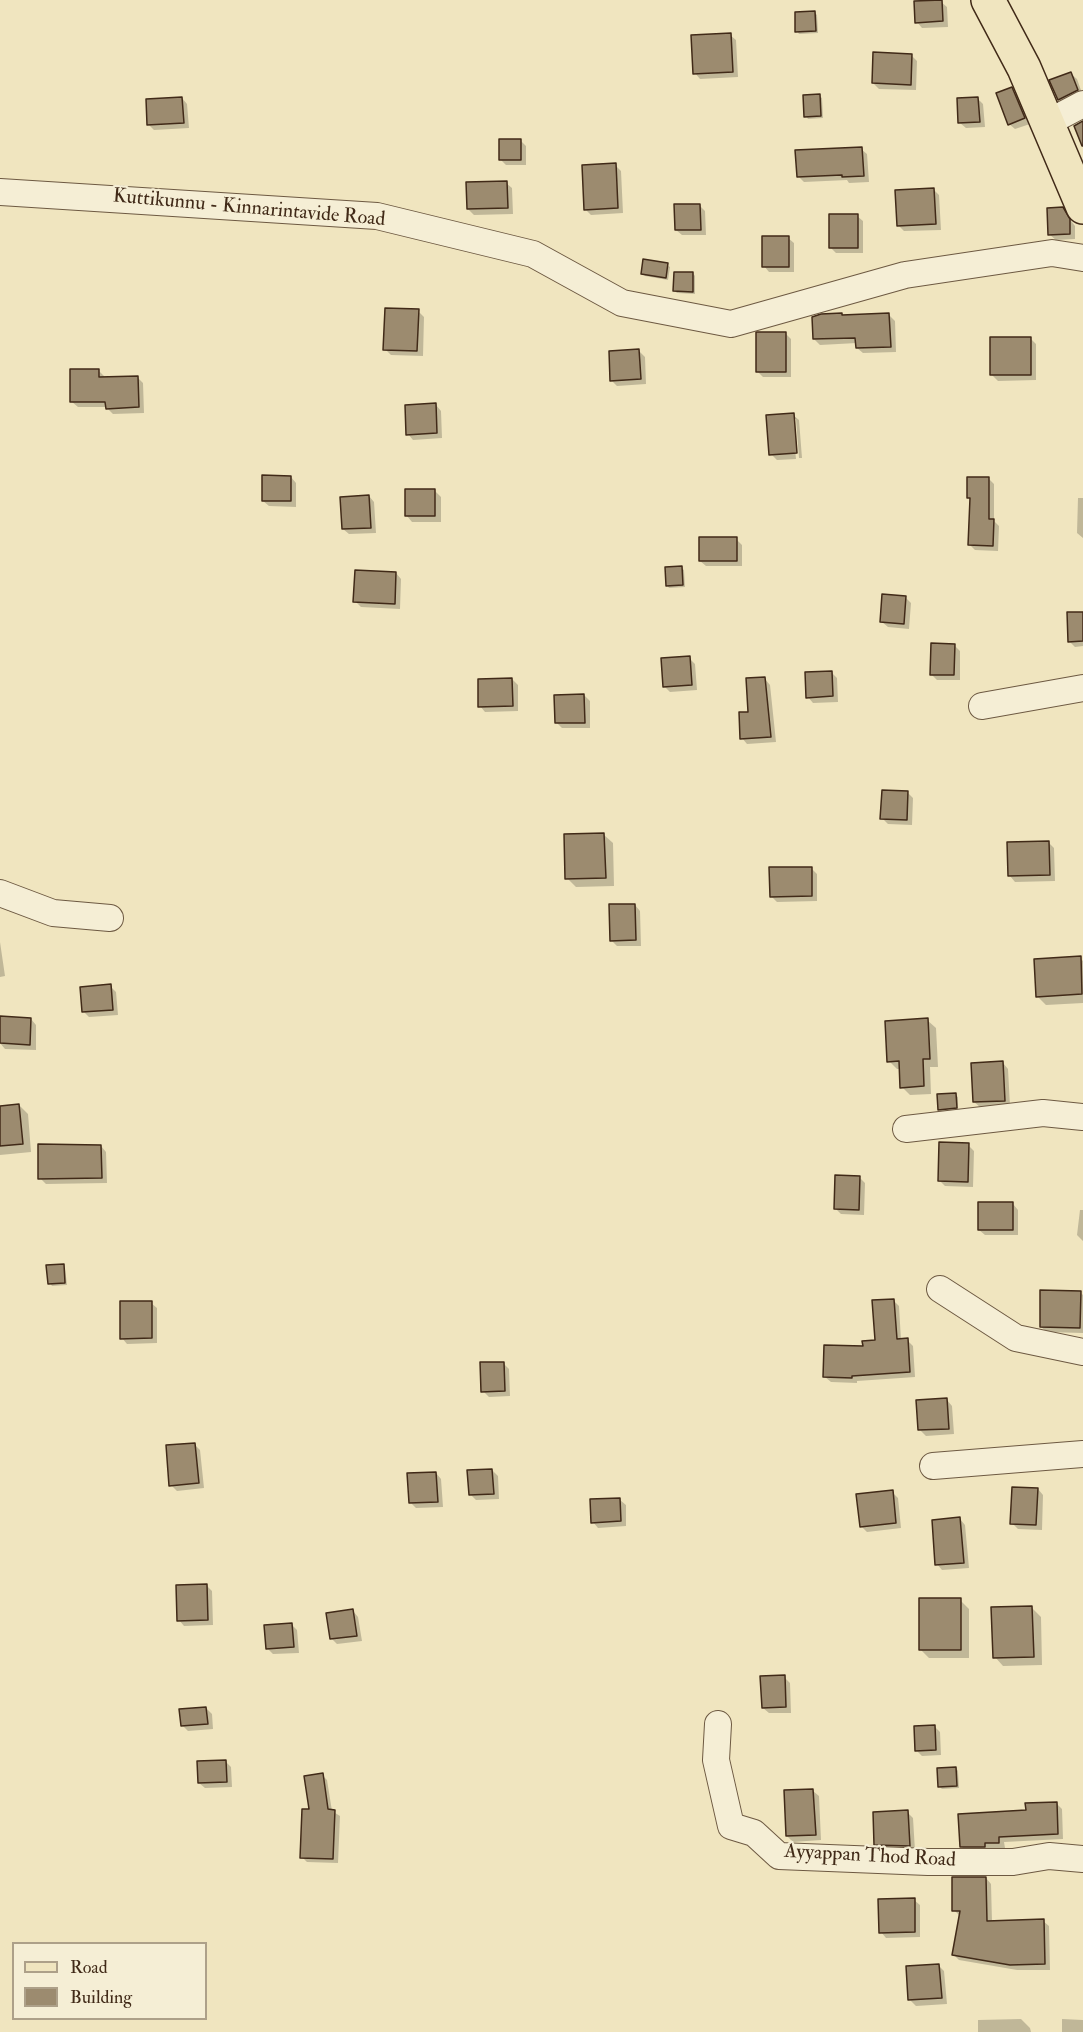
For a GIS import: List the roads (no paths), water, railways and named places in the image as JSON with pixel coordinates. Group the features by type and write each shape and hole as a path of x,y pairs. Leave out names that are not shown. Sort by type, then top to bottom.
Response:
{"main road":[{"path":"988,0 1024,68 1083,207"}],"street":[{"path":"1047,123 1083,104"},
{"name":"Kuttikunnu - Kinnarintavide Road","path":"0,192 377,216 533,254 622,303 731,324 904,275 1052,253 1083,258"},
{"path":"982,706 1083,688"},
{"path":"0,893 53,913 110,918"},
{"path":"906,1129 1043,1113 1083,1117"},
{"path":"940,1289 1016,1338 1083,1352"},
{"path":"933,1466 1083,1454"},
{"name":"Ayyappan Thod Road","path":"718,1724 716,1760 731,1826 754,1833 779,1856 928,1862 1013,1862 1049,1856 1083,1859"}]}
